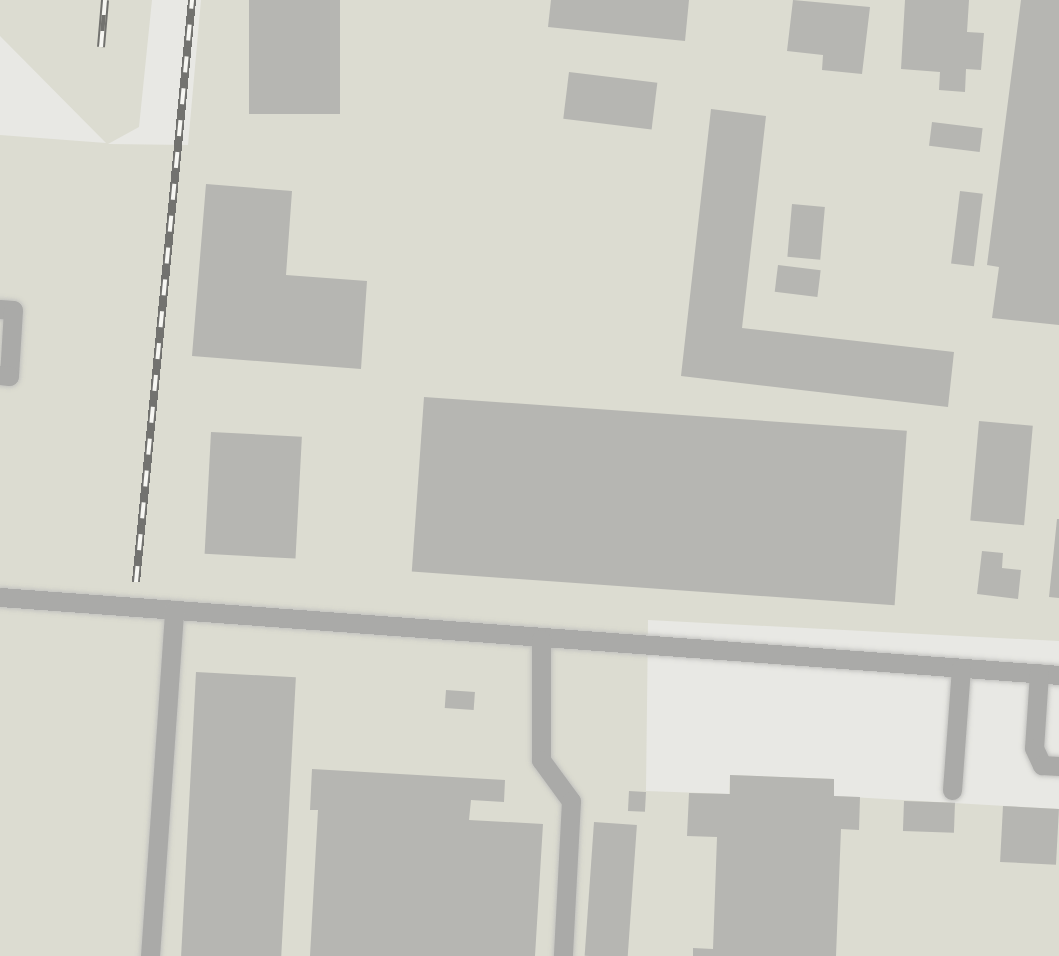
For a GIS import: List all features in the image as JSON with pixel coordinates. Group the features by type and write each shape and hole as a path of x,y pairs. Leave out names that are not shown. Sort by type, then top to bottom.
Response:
{"lane":[{"path":"0,309 13,310 9,376 0,375"},
{"path":"0,597 541,639 1049,674 1034,748 1042,765 1059,766"},
{"path":"150,956 174,610"},
{"path":"541,639 541,760 571,801 562,956"},
{"path":"952,790 961,668"}],"shaded area":[{"path":"0,0 152,0 139,127 108,144 188,145 201,0 1059,0 1059,641 648,620 646,791 729,794 730,775 834,779 834,796 1059,809 1059,956 0,956 0,135 106,143 0,36"}],"building":[{"path":"249,0 340,0 340,114 249,114"},
{"path":"551,0 689,0 685,41 548,27"},
{"path":"793,0 870,7 862,74 822,70 823,55 787,51"},
{"path":"905,0 969,0 967,32 984,33 981,70 966,69 965,92 939,90 940,72 901,69"},
{"path":"1021,0 1059,0 1059,325 992,318 999,267 987,265"},
{"path":"569,72 657,83 652,129 563,119"},
{"path":"711,109 766,116 742,328 954,352 948,407 681,376"},
{"path":"932,122 983,128 980,152 929,146"},
{"path":"206,184 292,191 286,275 367,281 361,369 192,356"},
{"path":"960,191 983,194 974,266 951,263"},
{"path":"792,204 825,207 820,260 787,257"},
{"path":"778,265 821,270 817,297 775,292"},
{"path":"424,397 907,431 895,605 412,572"},
{"path":"979,421 1033,426 1024,525 970,521"},
{"path":"211,432 302,437 295,559 205,554"},
{"path":"1059,519 1059,598 1049,597"},
{"path":"982,551 1003,553 1002,568 1021,570 1018,599 977,594"},
{"path":"196,672 296,677 281,956 181,956"},
{"path":"446,690 475,692 474,710 445,708"},
{"path":"312,769 505,780 504,802 471,800 469,820 543,824 535,956 310,956 318,810 310,810"},
{"path":"730,775 834,779 834,796 860,797 859,830 841,829 836,956 693,956 693,948 713,949 717,837 687,836 689,793 730,794"},
{"path":"629,791 646,792 645,812 628,811"},
{"path":"904,801 955,803 954,833 903,831"},
{"path":"1003,806 1059,809 1056,865 1000,862"},
{"path":"594,822 637,825 628,956 585,956"}],"railway":[{"path":"101,47 105,0"},
{"path":"136,582 192,0"}]}
